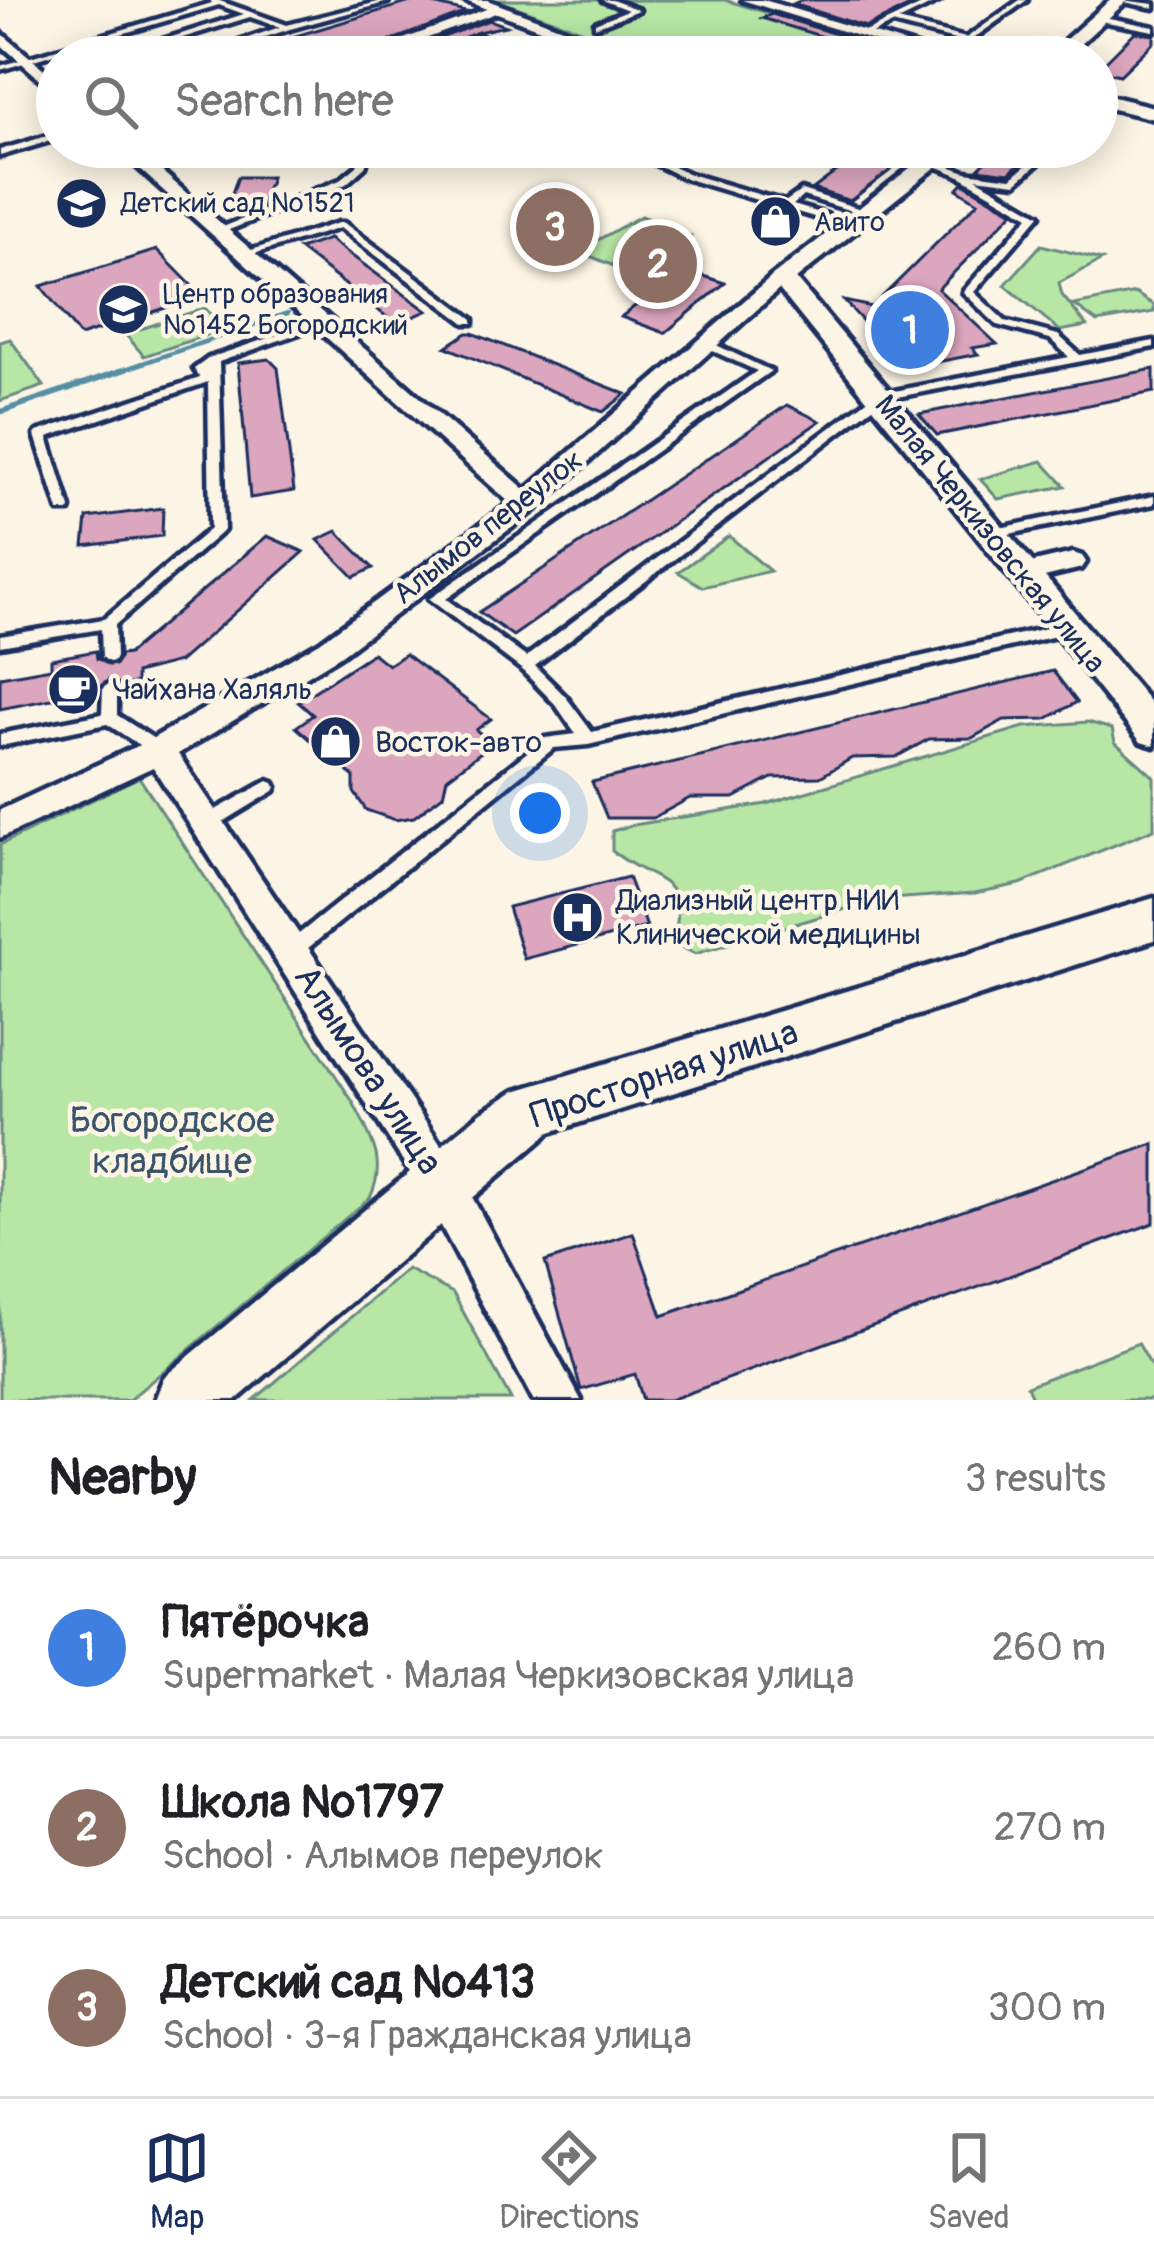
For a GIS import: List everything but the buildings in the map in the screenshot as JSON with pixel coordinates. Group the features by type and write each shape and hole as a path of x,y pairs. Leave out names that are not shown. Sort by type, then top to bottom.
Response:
{"main road":[{"name":"Просторная улица","path":"187,1400 535,1111 1154,919"}],"street":[{"path":"471,0 570,36"},
{"path":"763,2 872,36"},
{"path":"1079,36 1113,4"},
{"path":"423,36 497,10"},
{"path":"4,45 36,67"},
{"path":"1118,95 1148,114"},
{"path":"1118,105 1148,114"},
{"path":"148,168 526,504"},
{"name":"Алымов переулок","path":"0,826 159,750 330,649 526,504 782,278 925,168"},
{"name":"Малая Черкизовская улица","path":"782,278 1154,733"},
{"path":"1022,573 1073,562"},
{"name":"Алымова улица","path":"159,750 442,1184 558,1400"}],"lane":[{"path":"260,36 385,2 380,0"},
{"path":"598,25 635,10 605,0"},
{"path":"865,34 938,0"},
{"path":"974,36 1024,0"},
{"path":"104,36 215,2 287,27"},
{"path":"1113,4 1154,6"},
{"path":"1113,4 1154,29"},
{"path":"180,36 248,15"},
{"path":"893,22 948,36"},
{"path":"0,68 36,57"},
{"path":"0,153 36,142"},
{"path":"218,231 343,182 361,168"},
{"path":"670,168 824,217"},
{"path":"955,168 1035,214 968,292 1001,323 1054,337 1077,358"},
{"path":"961,173 1012,181 1028,168"},
{"path":"786,206 802,193 868,213"},
{"path":"244,254 341,225 470,321"},
{"path":"64,508 41,435 207,379 200,369 213,360 322,323"},
{"path":"588,739 561,701 526,665 436,599 765,371 706,344"},
{"path":"526,665 878,397 1154,344"},
{"path":"0,640 108,623 217,530 213,360"},
{"path":"990,534 1154,504"},
{"path":"108,623 109,657"},
{"path":"290,951 550,742 588,739 1068,628"},
{"path":"109,718 110,688"},
{"path":"0,740 109,718 159,750"},
{"path":"207,823 268,787"}],"green space":[{"path":"496,0 725,0 844,36 598,36"},
{"path":"641,216 690,236 628,272 578,251"},
{"path":"1041,245 1102,260 1059,283 1062,295 1087,326 1060,331 1005,285"},
{"path":"1135,293 1154,305 1154,312 1097,322 1074,305"},
{"path":"205,308 225,329 144,356 125,334"},
{"path":"10,339 44,386 0,401 0,342"},
{"path":"1042,461 1065,486 998,499 980,479"},
{"path":"729,536 770,571 703,587 678,572"},
{"path":"1088,722 1112,729 1115,742 1154,777 1154,829 1020,884 975,893 876,900 695,954 673,943 677,904 673,892 612,851 612,831 633,825 766,804 1024,727"},
{"name":"Богородское кладбище","path":"139,777 353,1102 375,1149 375,1184 370,1198 129,1400 0,1400 0,845"},
{"path":"407,1269 453,1293 511,1400 254,1400"},
{"path":"1138,1343 1154,1371 1154,1400 1033,1400 1027,1386"}],"waterway":[{"path":"117,372 288,313"},
{"path":"0,412 126,369"}],"place":[{"name":"Детский сад №1521","path":"82,203"},
{"name":"Авито","path":"775,222"},
{"name":"Детский сад №413","path":"555,227"},
{"name":"Школа №1797","path":"658,264"},
{"name":"Центр образования №1452 Богородский","path":"124,310"},
{"name":"Пятёрочка","path":"910,330"},
{"name":"Чайхана Халяль","path":"73,689"},
{"name":"Восток-авто","path":"336,742"},
{"name":"Диализный центр НИИ Клинической медицины","path":"577,917"}]}
